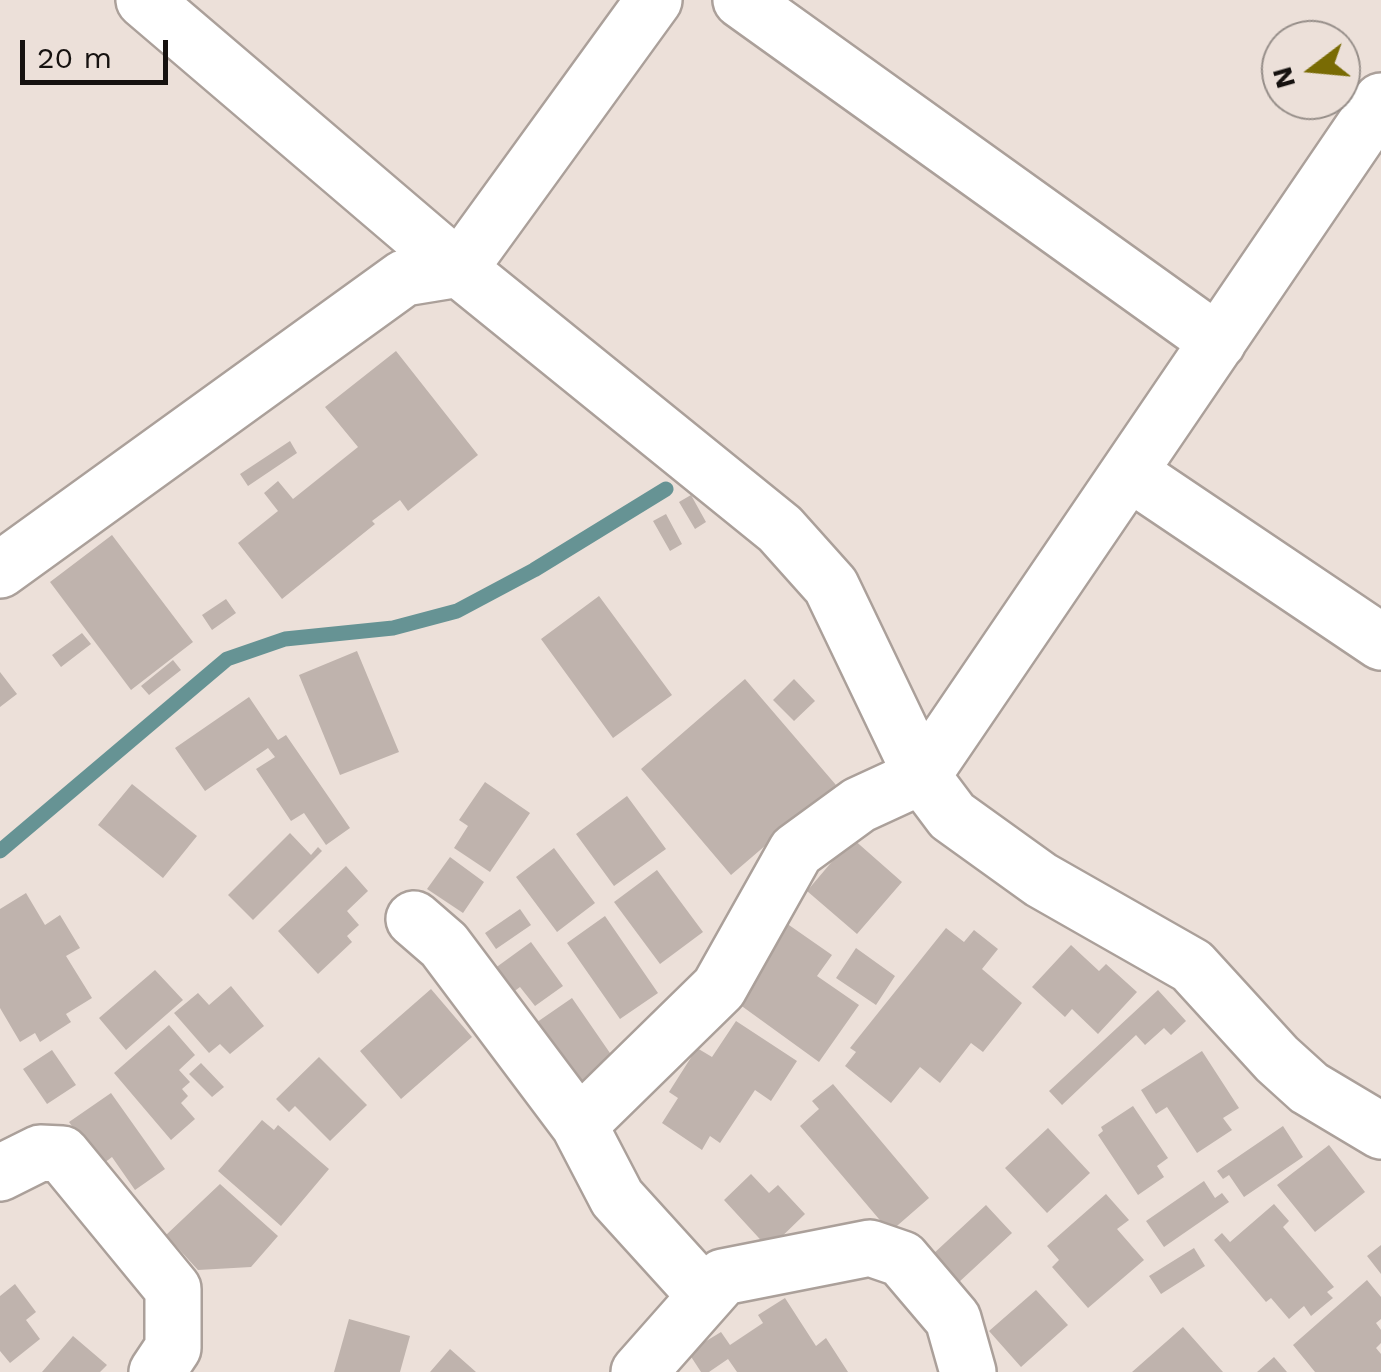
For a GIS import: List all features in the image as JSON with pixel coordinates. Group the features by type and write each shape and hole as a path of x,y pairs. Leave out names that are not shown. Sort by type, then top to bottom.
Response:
{"street":[{"path":"144,0 458,269 780,529 831,586 922,776 952,816 1041,880 1192,966 1277,1059 1309,1088 1381,1132"},
{"path":"0,570 404,278 458,269 654,0"},
{"path":"741,0 1218,342"},
{"path":"580,1124 719,988 796,852 859,805 922,776 1381,101"},
{"path":"1130,472 1381,642"},
{"path":"414,919 444,945 580,1124 617,1198 706,1296"},
{"path":"0,1172 40,1153 62,1154 174,1289 172,1348 158,1372"},
{"path":"639,1372 724,1276 870,1248 902,1259 953,1319 968,1372"}],"building":[{"path":"396,351 478,455 408,511 400,500 282,599 238,543 278,511 264,493 278,481 293,499 358,447 325,407"},
{"path":"290,441 297,453 248,486 240,474"},
{"path":"691,495 706,522 695,529 679,502"},
{"path":"666,514 682,544 670,551 653,521"},
{"path":"112,535 193,642 131,690 50,582"},
{"path":"599,596 672,695 613,738 541,639"},
{"path":"226,599 236,613 212,630 202,615"},
{"path":"82,633 91,644 61,667 52,655"},
{"path":"357,651 399,752 340,775 299,675"},
{"path":"173,660 181,670 149,695 141,686"},
{"path":"0,672 17,694 0,707"},
{"path":"745,679 836,785 731,875 641,769"},
{"path":"794,679 815,701 794,721 773,700"},
{"path":"249,697 278,740 286,735 350,828 326,845 304,813 291,821 256,769 275,757 268,748 205,791 175,748"},
{"path":"485,782 530,813 490,872 454,848 468,826 459,820"},
{"path":"132,784 197,836 163,878 98,825"},
{"path":"627,796 666,849 614,886 576,834"},
{"path":"290,833 311,855 318,847 322,851 253,920 228,895"},
{"path":"852,838 902,882 857,934 807,891"},
{"path":"554,848 595,903 557,932 516,877"},
{"path":"450,857 484,882 463,913 427,889"},
{"path":"346,866 368,891 347,911 359,925 347,936 352,942 318,974 278,931"},
{"path":"657,870 703,932 660,964 614,902"},
{"path":"26,893 45,925 60,915 80,948 66,956 92,998 66,1014 71,1022 40,1042 35,1033 20,1042 0,1008 0,909"},
{"path":"520,909 531,925 496,949 485,933"},
{"path":"605,916 658,993 620,1019 567,943"},
{"path":"776,916 832,955 817,976 859,1005 819,1062 732,999"},
{"path":"946,928 964,942 974,930 998,949 982,969 1022,1003 983,1052 971,1043 940,1083 920,1067 891,1103 845,1066 856,1052 850,1048"},
{"path":"531,942 563,986 535,1006 520,987 504,999 487,974"},
{"path":"1071,945 1099,971 1106,964 1137,992 1098,1034 1072,1009 1065,1017 1032,987"},
{"path":"856,948 895,976 876,1005 836,978"},
{"path":"155,970 183,1000 126,1050 99,1018"},
{"path":"231,986 264,1026 230,1054 220,1044 209,1053 174,1013 198,993 209,1005"},
{"path":"431,989 472,1037 401,1099 360,1051"},
{"path":"1158,990 1186,1021 1171,1035 1164,1028 1145,1045 1136,1035 1062,1105 1049,1091"},
{"path":"572,998 621,1069 589,1092 566,1059 554,1067 527,1029"},
{"path":"736,1021 797,1061 771,1101 755,1090 720,1143 710,1136 702,1150 662,1123 678,1098 669,1092 697,1048 712,1057"},
{"path":"169,1025 195,1055 179,1070 190,1082 182,1089 188,1096 181,1103 195,1119 171,1140 114,1073"},
{"path":"52,1050 76,1085 47,1104 23,1069"},
{"path":"1202,1051 1239,1108 1223,1118 1232,1130 1197,1153 1167,1107 1156,1114 1141,1090"},
{"path":"319,1057 367,1105 330,1141 295,1106 289,1112 276,1099"},
{"path":"201,1063 224,1087 212,1097 189,1074"},
{"path":"833,1084 929,1198 890,1232 800,1126 819,1109 812,1101"},
{"path":"111,1093 165,1169 135,1190 112,1157 100,1166 69,1122"},
{"path":"1133,1106 1168,1158 1157,1166 1164,1177 1138,1195 1098,1135 1103,1131 1101,1127"},
{"path":"262,1120 274,1130 278,1125 329,1169 281,1226 218,1171"},
{"path":"1283,1126 1303,1157 1244,1197 1229,1175 1223,1179 1217,1171"},
{"path":"1048,1128 1090,1173 1047,1213 1005,1168"},
{"path":"1329,1145 1365,1192 1315,1232 1277,1185"},
{"path":"751,1174 769,1193 778,1185 805,1214 769,1249 724,1200"},
{"path":"1204,1181 1215,1198 1222,1193 1229,1202 1164,1247 1146,1221"},
{"path":"220,1184 278,1236 251,1267 198,1270 166,1235"},
{"path":"1106,1194 1129,1220 1117,1229 1144,1260 1088,1308 1052,1267 1059,1260 1047,1246"},
{"path":"1274,1204 1289,1221 1283,1227 1334,1287 1327,1292 1333,1298 1311,1316 1304,1306 1289,1319 1271,1298 1266,1302 1214,1240 1222,1233 1230,1242"},
{"path":"986,1205 1012,1233 958,1283 932,1255"},
{"path":"1381,1245 1381,1274 1367,1256"},
{"path":"1194,1248 1205,1266 1161,1294 1149,1276"},
{"path":"1367,1280 1381,1297 1381,1319 1376,1323 1381,1330 1381,1343 1376,1348 1381,1354 1381,1372 1315,1372 1293,1345"},
{"path":"15,1284 36,1312 26,1320 40,1339 10,1363 0,1351 0,1296"},
{"path":"1036,1290 1068,1325 1021,1367 989,1331"},
{"path":"785,1298 816,1346 826,1338 848,1372 737,1372 728,1359 709,1372 701,1372 688,1352 721,1332 730,1345 763,1323 758,1315"},
{"path":"349,1319 410,1336 400,1372 334,1372"},
{"path":"1183,1327 1223,1372 1132,1372"},
{"path":"73,1336 107,1365 100,1372 42,1372"},
{"path":"450,1349 476,1372 430,1372"},
{"path":"1274,1357 1287,1372 1257,1372"}],"waterway":[{"path":"0,851 227,659 285,639 393,628 457,611 534,570 666,489"}]}
